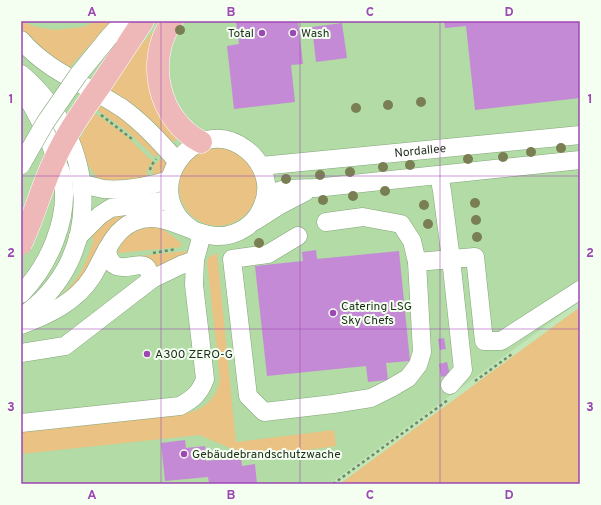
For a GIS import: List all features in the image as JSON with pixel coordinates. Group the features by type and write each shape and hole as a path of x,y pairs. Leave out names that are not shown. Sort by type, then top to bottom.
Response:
{"highway":[{"path":"21,244 40,193 65,138 80,114 124,30 143,21"},
{"path":"172,21 167,28 159,49 157,70 160,90 168,109 177,123 186,133 201,142"}],"street":[{"path":"21,165 45,123 78,75 124,30"},
{"path":"21,40 48,65 122,109 151,132 177,161"},
{"path":"21,74 40,91 57,113 63,125 76,157 82,184 83,201 78,237 70,258 58,281 44,298 21,317"},
{"path":"21,88 46,129 63,178 64,199 62,214 51,250 37,275 21,294"},
{"name":"Nordallee","path":"261,166 580,135"},
{"path":"199,233 182,222 177,216 170,200 170,180 172,170 177,161 188,150 201,142 210,140 229,141 242,146 253,155 261,166 266,185 266,195 259,213 247,227"},
{"path":"266,195 285,189 315,188 580,160"},
{"path":"439,175 451,259 463,370 450,385"},
{"path":"82,184 104,189 132,188 170,180"},
{"path":"21,325 42,317 72,299 92,277 113,240 124,227 133,221 153,218 161,219 199,233 218,237 228,236 247,227 294,197 315,188"},
{"path":"78,237 100,215 112,208 170,200"},
{"path":"298,236 268,254 232,259 248,396 264,412 371,398 408,378 418,365 422,352 417,262 412,241 400,224 363,217 326,222"},
{"path":"21,423 180,406 196,396 205,379 194,285 195,260 199,233"},
{"path":"107,249 110,259 118,267 142,265 146,268 152,280"},
{"path":"417,262 475,257 484,341 501,341 580,290"},
{"path":"21,353 66,346 152,280 181,265 195,260"}],"shaded area":[{"path":"21,21 580,21 580,301 329,484 21,484"},
{"path":"21,21 36,27 55,30 83,27 96,21 112,21 68,69 23,33 21,30"},
{"path":"163,21 158,33 181,134 171,144 107,92 140,46"},
{"path":"102,101 162,152 155,157 127,131 96,109"},
{"path":"94,113 124,134 152,161 147,171 147,181 115,185 97,178 89,166 78,142"},
{"path":"218,148 233,151 240,155 250,165 254,172 257,187 254,202 250,209 240,219 233,223 218,226 203,223 196,219 186,209 182,202 179,187 182,172 186,165 196,155 203,151"},
{"path":"164,156 167,164 165,172 152,179 153,166"},
{"path":"150,207 67,292 59,297 77,278 85,264 91,248 94,239 92,238 94,232 106,217"},
{"path":"148,227 154,227 169,233 181,243 181,247 118,253 123,242 131,234"},
{"path":"187,251 186,254 158,267 152,261 140,261 140,256"},
{"path":"217,253 236,442 334,430 336,446 301,451 247,455 199,435 21,454 21,430 191,412 207,404 211,400 217,391 220,379 207,262 209,257"},
{"path":"580,307 580,484 341,484 341,483"}],"building":[{"path":"236,21 298,21 303,64 291,65 295,102 234,109 227,46 239,44"},
{"path":"444,21 580,21 580,98 475,110 466,26 445,28"},
{"path":"342,23 347,58 316,62 312,27"},
{"name":"Catering LSG Sky Chefs","path":"316,250 317,259 399,251 410,361 386,363 388,380 368,382 366,366 267,376 255,266 303,261 302,252"},
{"path":"444,338 446,349 440,350 438,339"},
{"path":"447,362 450,375 441,377 439,364"},
{"path":"185,440 186,448 205,446 206,461 241,457 242,466 255,464 257,484 209,484 208,477 165,481 161,443"}],"place":[{"name":"Total","path":"262,33"},
{"name":"Wash","path":"293,33"},
{"name":"Catering LSG Sky Chefs","path":"333,313"},
{"name":"A300 ZERO-G","path":"147,354"},
{"name":"Gebäudebrandschutzwache","path":"184,454"}]}
